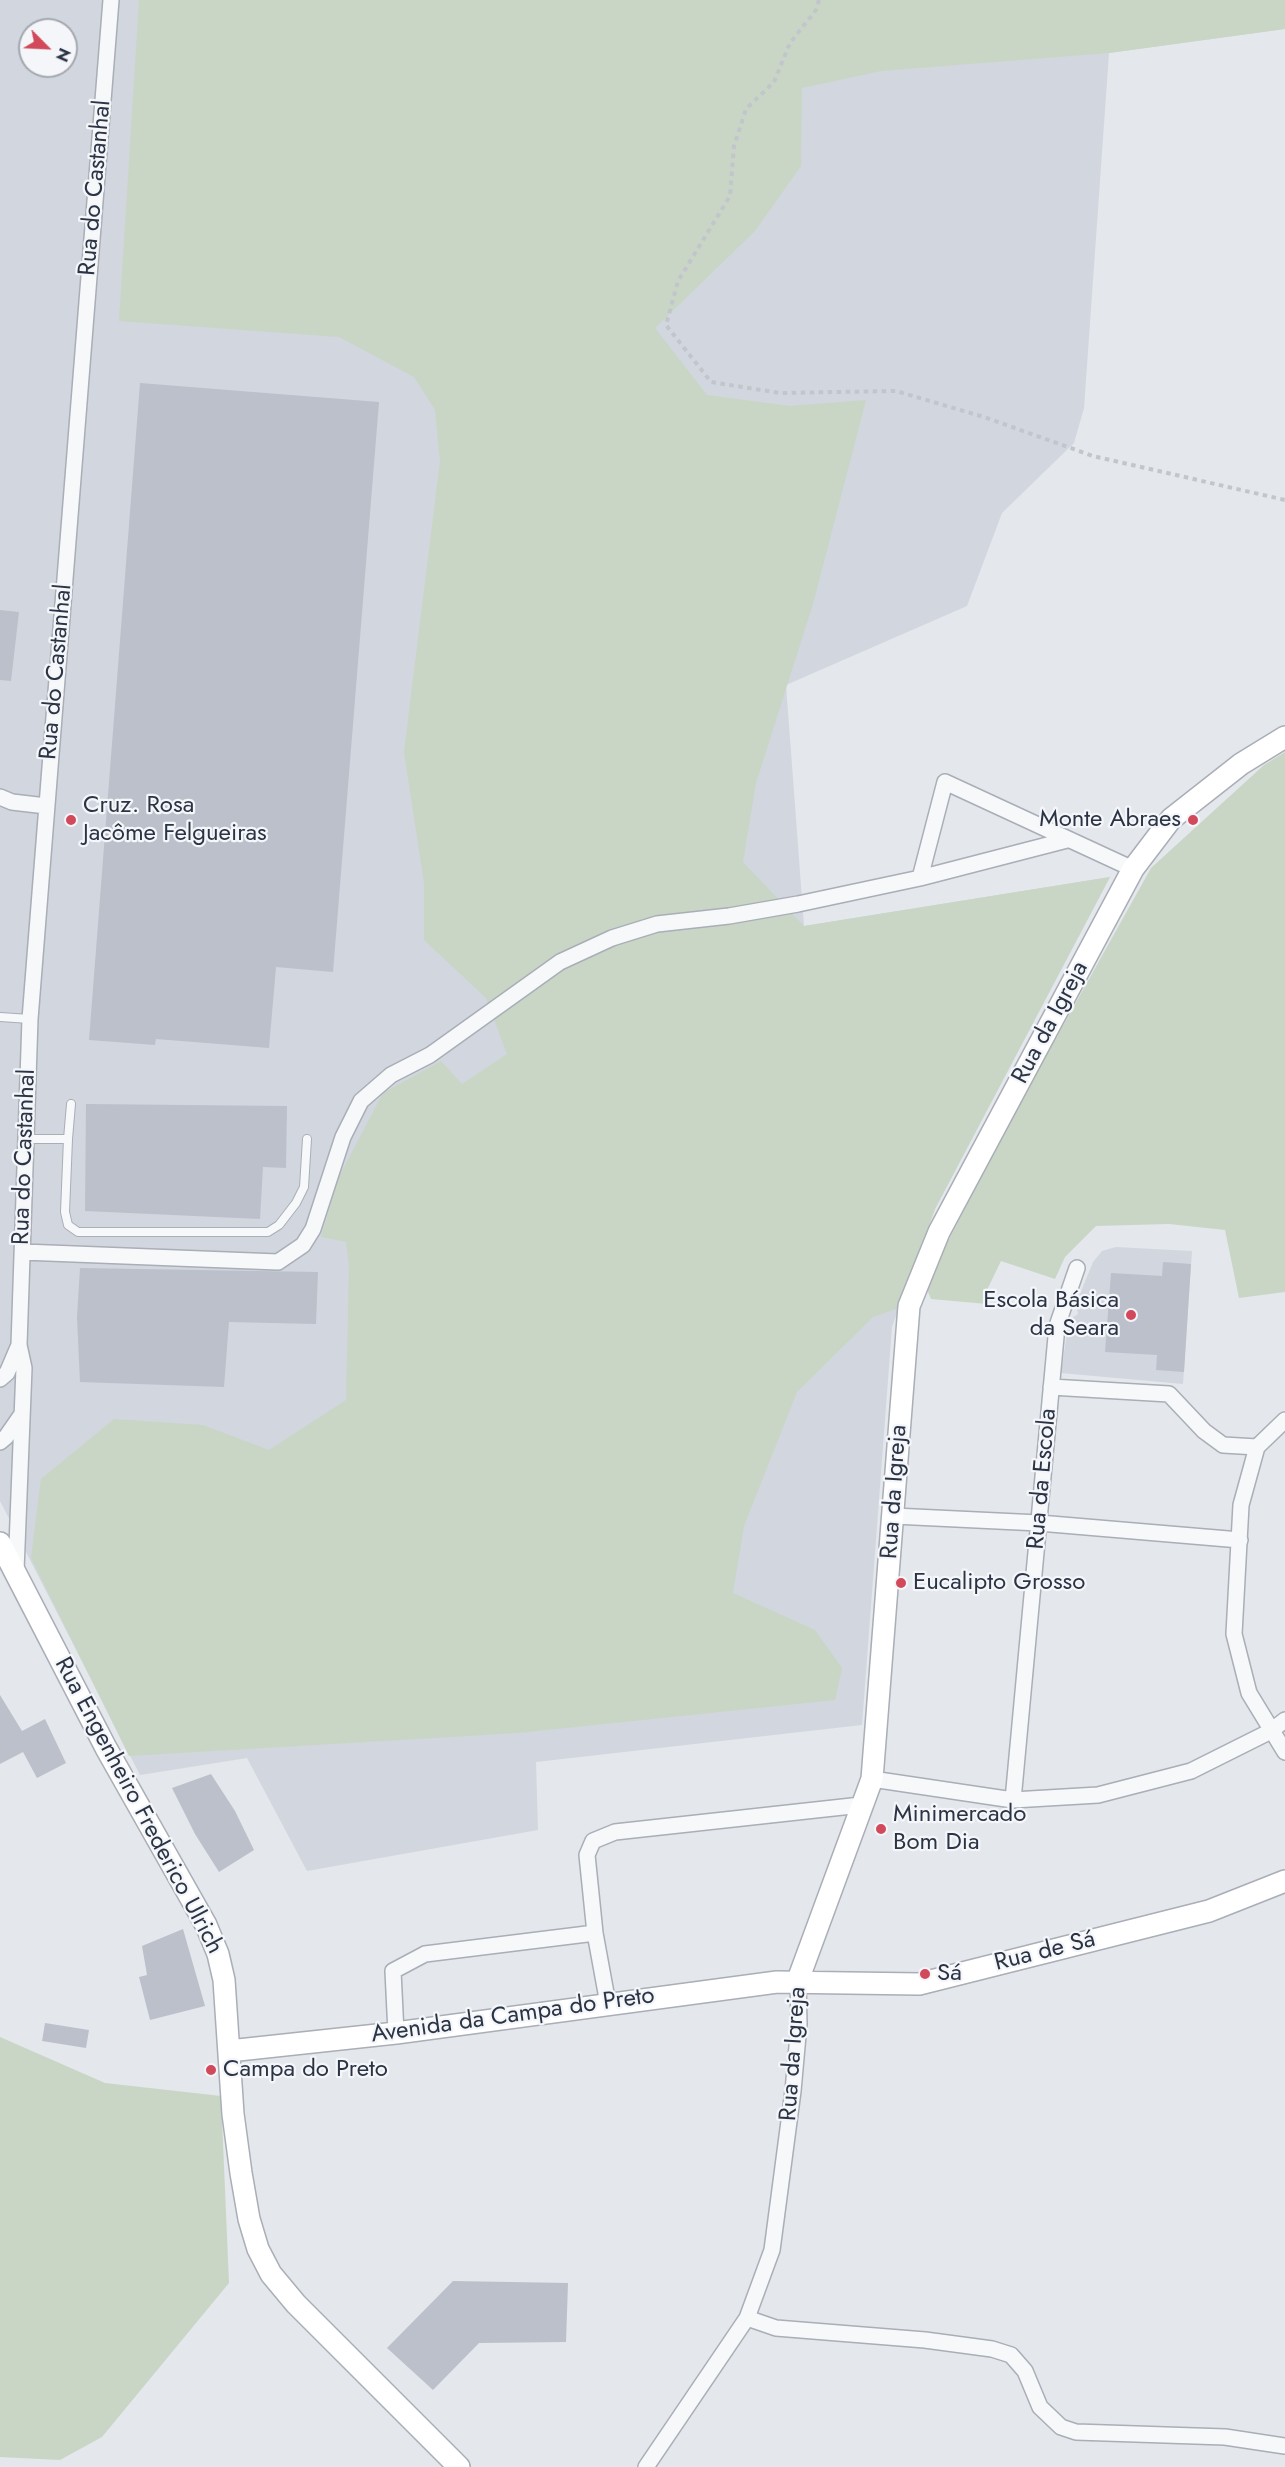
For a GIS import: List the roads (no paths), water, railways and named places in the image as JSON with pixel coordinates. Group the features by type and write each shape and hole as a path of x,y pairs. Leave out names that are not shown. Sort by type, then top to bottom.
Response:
{"street":[{"name":"Rua do Castanhal","path":"16,1573 24,1368 19,1345 30,1019 111,0"},
{"name":"Rua da Igreja","path":"646,2467 747,2318 772,2250 794,2091 799,2025 798,1980 872,1779 909,1306 939,1232 1133,869 1171,819 1241,764 1285,737"},
{"path":"920,878 945,782 1133,869"},
{"path":"0,797 12,802 46,806"},
{"path":"22,1252 278,1262 303,1245 313,1228 343,1137 361,1101 391,1075 430,1055 560,962 612,938 657,924 729,916 920,878 1067,840"},
{"name":"Rua da Escola","path":"1013,1800 1057,1326 1077,1268"},
{"name":"Rua do Castanhal","path":"0,1379 6,1373 19,1345"},
{"path":"1051,1387 1169,1394 1204,1431 1223,1445 1257,1447"},
{"path":"0,1442 22,1413"},
{"path":"1285,1420 1257,1447 1241,1505 1234,1634 1248,1693 1285,1752"},
{"path":"894,1516 1039,1523 1240,1540"},
{"name":"Rua Engenheiro Frederico Ulrich","path":"0,1543 106,1748 206,1925 224,1980 233,2114 249,2220 258,2249 271,2274 296,2304 459,2467"},
{"path":"872,1779 1013,1800 1098,1795 1191,1771 1271,1731 1285,1720"},
{"path":"608,2004 595,1933 588,1855 593,1841 615,1832 861,1805"},
{"name":"Rua de Sá","path":"798,1980 826,1983 919,1984 1209,1911 1285,1881"},
{"path":"396,2033 393,1971 425,1954 595,1933"},
{"name":"Avenida da Campa do Preto","path":"229,2051 396,2033 798,1980"},
{"path":"747,2318 776,2328 925,2340 992,2349 1011,2355 1025,2372 1040,2407 1060,2427 1076,2432 1225,2437 1285,2446"}],"lane":[{"path":"0,1017 30,1019"},
{"path":"70,1104 65,1212 68,1225 78,1232 268,1232 279,1225 304,1187 307,1139"},
{"path":"26,1138 68,1139"}],"place":[{"name":"Cruz. Rosa Jacôme Felgueiras","path":"71,820"},
{"name":"Monte Abraes","path":"1193,820"},
{"name":"Escola Básica da Seara","path":"1131,1315"},
{"name":"Eucalipto Grosso","path":"901,1583"},
{"name":"Minimercado Bom Dia","path":"881,1829"},
{"name":"Sá","path":"925,1974"},
{"name":"Campa do Preto","path":"211,2070"}]}
